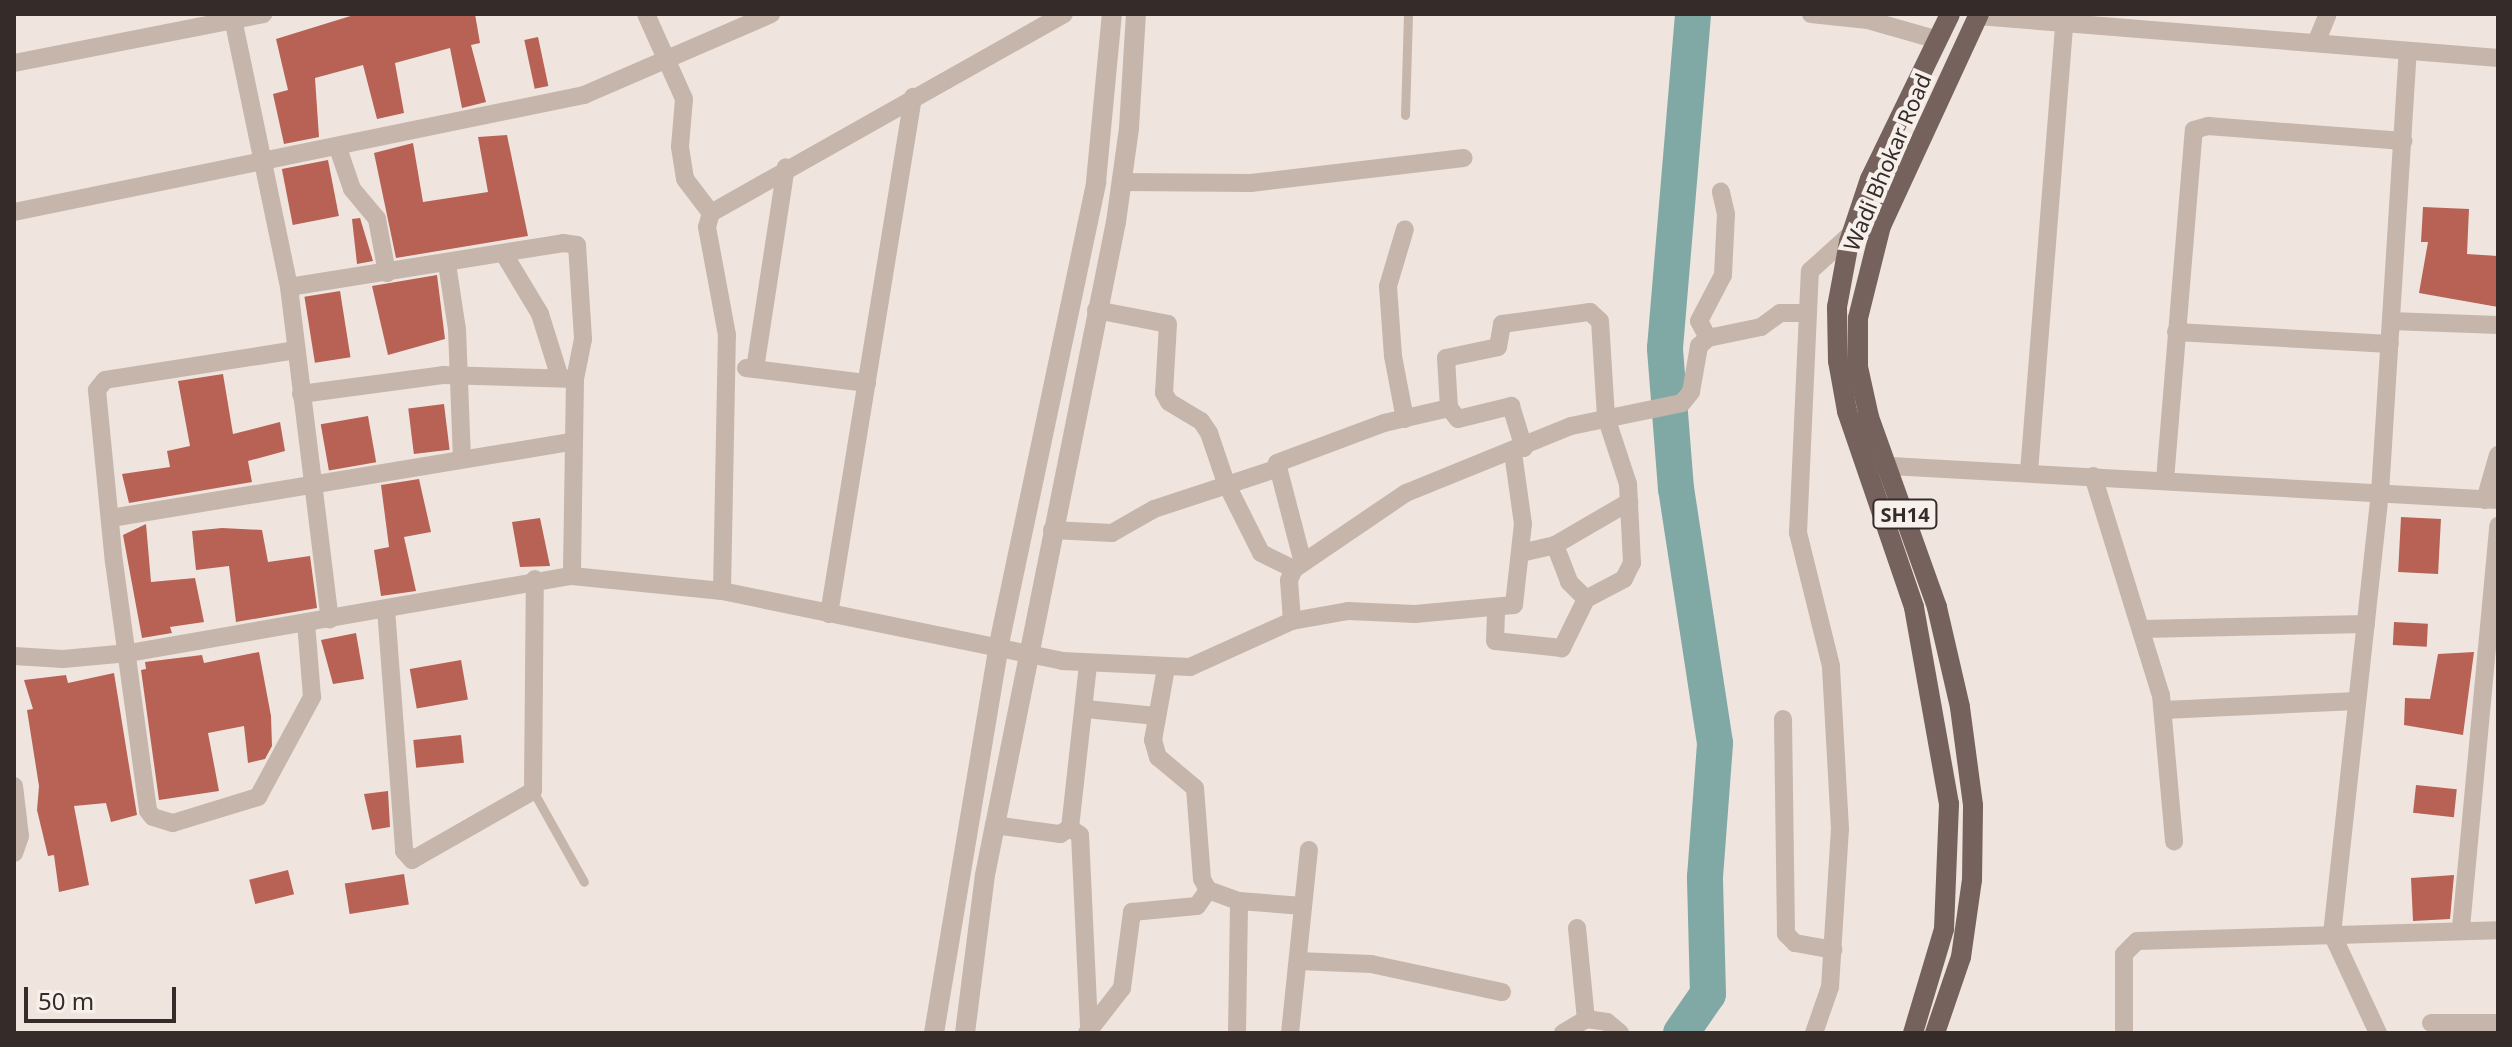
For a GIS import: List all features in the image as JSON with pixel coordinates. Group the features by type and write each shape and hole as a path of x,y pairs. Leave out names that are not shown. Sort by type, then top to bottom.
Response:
{"main road":[{"name":"Wadi Bhokar Road","path":"1913,1033 1944,929 1949,804 1914,607 1863,467 1838,361 1837,307 1852,233 1870,179 1950,14"},
{"name":"Wadi Bhokar Road","path":"1935,1033 1961,957 1972,880 1973,805 1960,707 1937,607 1884,463 1858,367 1858,318 1866,273 1881,226 1979,15"}],"street":[{"path":"14,63 233,17 263,14"},
{"path":"646,14 684,99 680,147 685,179 711,213"},
{"path":"14,212 267,163 584,95 771,14"},
{"path":"722,591 727,366 707,227 711,213 786,167 1064,14"},
{"path":"934,1033 951,910 999,644 1096,182 1112,14"},
{"path":"965,1033 979,914 994,825 1121,182 1136,14"},
{"path":"1811,14 1868,20 1938,40"},
{"path":"2182,32 2190,14"},
{"path":"2316,43 2328,14"},
{"path":"1979,15 2064,25 2498,58"},
{"path":"233,17 267,163 289,287 309,483 330,619"},
{"path":"2029,472 2064,25"},
{"path":"2378,1033 2332,934 2380,493 2408,51"},
{"path":"829,614 913,97"},
{"path":"2165,480 2194,130 2208,126 2403,141"},
{"path":"338,148 352,189 377,219 387,273"},
{"path":"1121,182 1251,183 1464,158"},
{"path":"755,369 786,167"},
{"path":"1708,338 1699,321 1723,275 1726,214 1721,192"},
{"path":"1405,229 1388,286 1393,356 1405,419"},
{"path":"1814,1033 1830,987 1840,829 1832,674 1798,533 1808,313 1813,265 1852,233"},
{"path":"289,287 577,245 583,339 568,378"},
{"path":"504,254 540,314 568,378 574,441 572,576"},
{"path":"447,264 459,375 462,459"},
{"path":"1096,310 1168,324 1164,393 1169,402 1201,421 1226,483 1261,553 1298,566"},
{"path":"14,656 63,659 129,653 386,609 535,579 572,576 722,591 1088,664 1166,668 1206,662 1292,621 1348,611 1496,609 1514,605 1521,553 1523,524 1518,450 1511,406 1458,419 1449,408 1448,355 1498,347 1502,324 1590,312 1600,321 1608,416 1629,502 1629,573 1586,599 1562,648 1495,641 1496,609"},
{"path":"1292,621 1289,580 1298,566 1406,493 1608,416 1682,403 1691,392 1699,346 1708,338 1761,327 1780,313 1808,313"},
{"path":"2391,321 2498,325"},
{"path":"2176,332 2390,344"},
{"path":"296,350 99,383 111,518 148,811 161,823 173,823 258,797 312,697 306,622"},
{"path":"727,366 867,383"},
{"path":"301,394 459,375 568,378"},
{"path":"1052,530 1112,533 1154,509 1276,469 1282,459 1449,408"},
{"path":"111,518 574,441"},
{"path":"1863,467 1884,463 2492,500 2498,455"},
{"path":"1276,469 1298,566"},
{"path":"2093,476 2142,629 2164,710 2174,841"},
{"path":"1521,553 1555,545 1629,502"},
{"path":"2461,928 2498,526"},
{"path":"1555,545 1569,582 1586,599"},
{"path":"386,609 407,858 420,857 533,791 535,579"},
{"path":"2142,629 2366,624"},
{"path":"1070,828 1086,709 1088,664"},
{"path":"1166,668 1153,740 1158,757 1188,780 1199,799 1202,879 1208,890 1239,901 1303,906"},
{"path":"2164,710 2357,701"},
{"path":"1086,709 1156,716"},
{"path":"1783,719 1786,934 1795,943 1833,950"},
{"path":"14,786 20,836 14,853"},
{"path":"994,825 1060,834 1070,828"},
{"path":"1070,828 1080,835 1088,1031"},
{"path":"1290,1033 1309,850"},
{"path":"1088,1031 1122,988 1132,912 1197,906 1208,890"},
{"path":"1237,1033 1239,901"},
{"path":"951,910 979,914"},
{"path":"1577,928 1586,1019"},
{"path":"2124,1033 2124,954 2137,941 2461,928 2498,930"},
{"path":"1298,961 1371,964 1502,992"},
{"path":"1563,1033 1586,1019 1607,1022 1620,1033"},
{"path":"2431,1023 2498,1023"}],"lane":[{"path":"1405,115 1408,14"},
{"path":"533,791 584,882"}],"building":[{"path":"357,14 475,14 480,43 471,45 486,102 462,108 450,48 395,63 404,113 377,119 363,65 315,78 319,137 284,144 273,94 288,90 276,39"},
{"path":"538,37 548,86 535,89 524,40"},
{"path":"507,135 528,236 396,258 374,153 413,143 423,202 488,192 478,137"},
{"path":"328,160 339,216 293,225 282,169"},
{"path":"2423,207 2469,209 2467,254 2498,256 2498,307 2419,293 2428,242 2421,242"},
{"path":"360,218 373,261 357,264 352,219"},
{"path":"437,275 445,339 388,355 372,286"},
{"path":"340,291 350,357 315,363 304,297"},
{"path":"223,374 233,434 280,422 285,451 248,461 252,482 129,503 122,474 170,467 167,451 190,446 178,381"},
{"path":"444,404 450,450 414,454 408,408"},
{"path":"368,416 376,462 329,471 321,424"},
{"path":"419,479 431,532 404,537 416,591 381,596 374,550 389,547 381,485"},
{"path":"2401,517 2441,519 2438,574 2398,572"},
{"path":"540,518 550,566 520,567 512,522"},
{"path":"146,524 151,582 195,578 204,622 170,627 172,633 142,638 123,535"},
{"path":"222,528 262,530 268,562 310,556 317,608 236,622 229,566 196,570 192,531"},
{"path":"2394,622 2428,624 2427,647 2393,645"},
{"path":"356,633 364,679 333,684 321,640"},
{"path":"259,652 271,716 272,746 265,759 248,763 244,726 208,733 219,791 159,800 141,670 146,669 145,662 202,655 204,663"},
{"path":"2474,652 2463,735 2404,725 2405,698 2430,699 2438,654"},
{"path":"461,660 468,699 417,708 410,669"},
{"path":"114,673 137,815 111,822 106,803 74,806 89,885 59,892 54,855 48,856 37,810 39,786 27,710 33,709 24,680 66,675 68,683"},
{"path":"461,735 464,763 416,768 413,740"},
{"path":"2416,785 2457,789 2454,817 2413,813"},
{"path":"388,791 390,827 372,830 364,794"},
{"path":"288,870 294,894 255,904 249,880"},
{"path":"404,874 409,905 350,914 345,883"},
{"path":"2454,875 2450,919 2413,921 2411,878"}],"waterway":[{"path":"1681,1033 1708,994 1705,877 1715,743 1676,489 1665,348 1693,14"}]}
